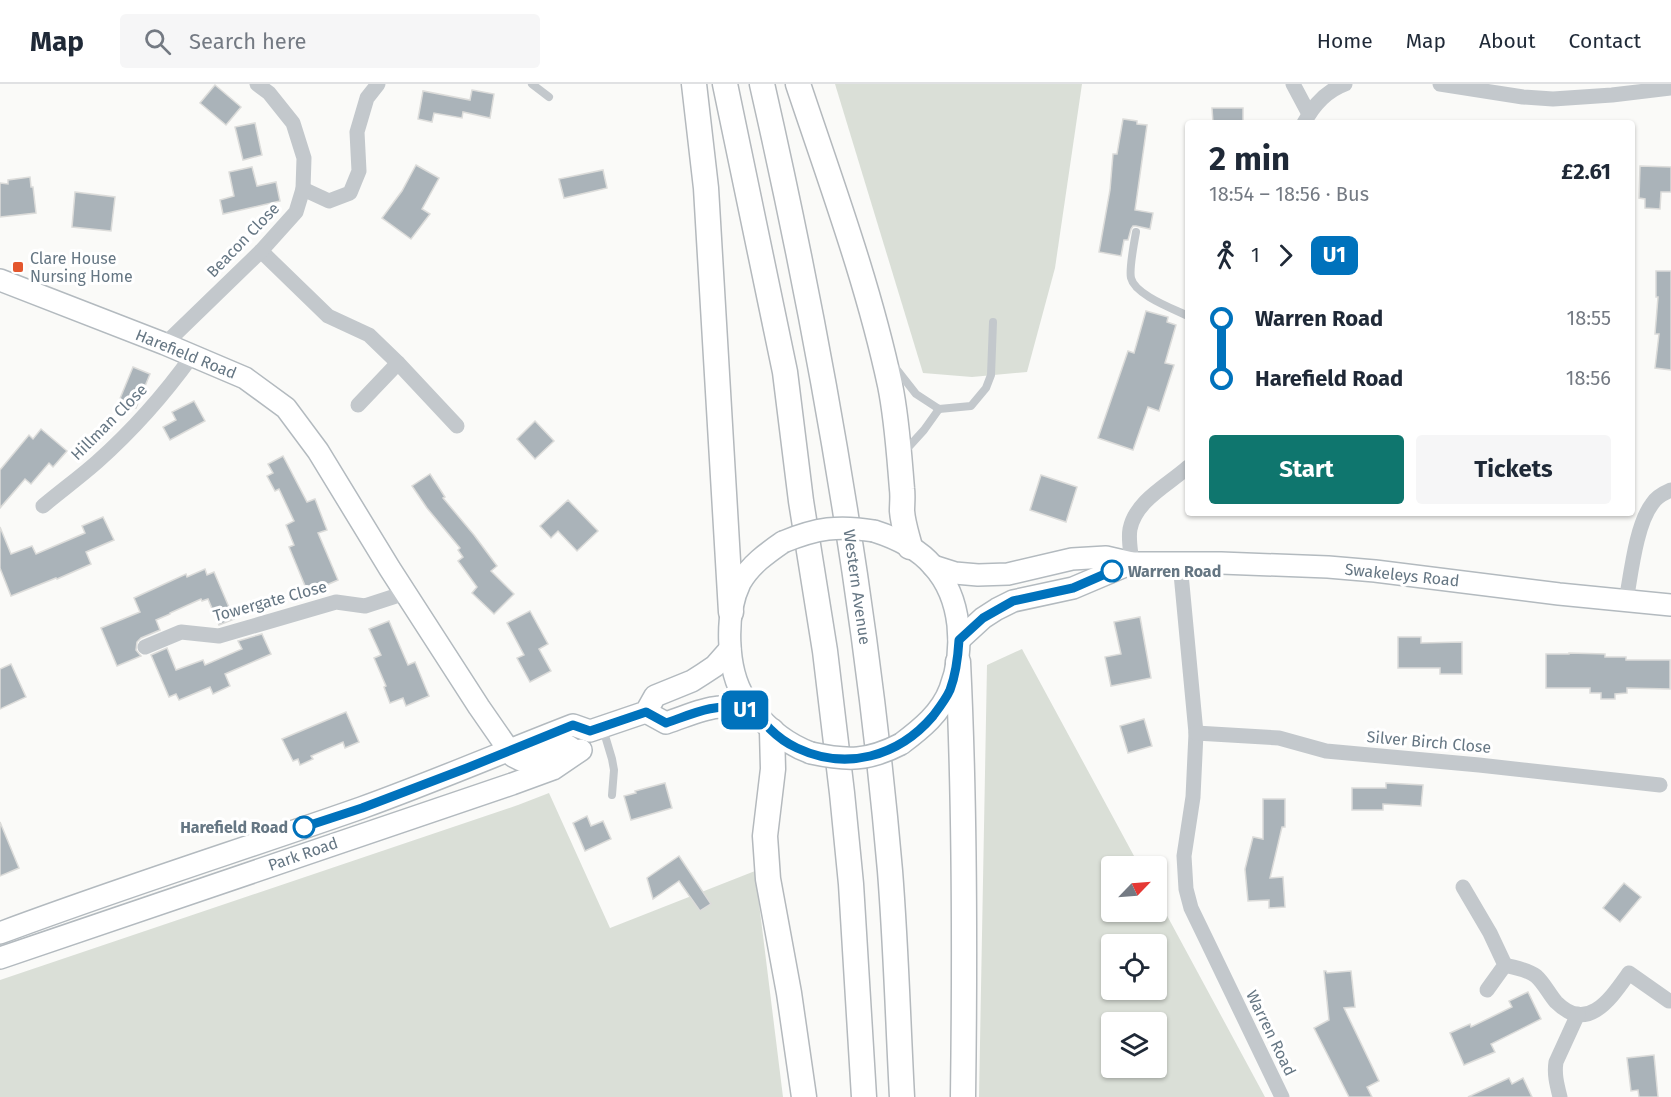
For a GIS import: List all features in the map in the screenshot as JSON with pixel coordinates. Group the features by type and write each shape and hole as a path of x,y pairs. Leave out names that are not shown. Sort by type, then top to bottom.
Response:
{"highway":[{"path":"694,84 706,188 731,612"},
{"path":"725,84 785,372 801,501 825,651 851,884 864,1097"},
{"name":"Western Avenue","path":"762,84 799,253 843,496 865,646 890,873 902,1097"},
{"path":"798,84 857,264 882,351 894,410 903,492 902,513 910,547"},
{"path":"958,651 963,802 963,1097"},
{"path":"765,723 773,769 765,836 768,879 789,993 804,1097"}],"main road":[{"name":"Harefield Road","path":"0,280 165,344 245,378 286,408 318,451 405,593 509,751"},
{"path":"646,712 666,723 707,709 725,706 741,709 765,723 795,747 836,759 859,759 882,754 902,744 924,727 940,708 950,690 958,651 957,618 952,600 946,583 933,566 910,547 894,538 874,531 853,528 830,528 806,532 783,542 763,555 740,584 731,612 729,631 735,675 744,697 765,723"},
{"name":"Swakeleys Road","path":"933,566 955,573 1008,574 1072,559 1106,557 1132,563 1262,564 1375,571 1671,605"},
{"name":"Swakeleys Road","path":"958,651 983,618 1013,601 1073,588 1132,563"},
{"name":"Park Road","path":"0,933 88,900 362,808 573,725 596,729 646,712 654,696 692,681 715,666 730,649"},
{"name":"Park Road","path":"0,958 513,788 553,769 584,749 596,729"},
{"path":"509,751 515,759 521,760 568,746 578,752"}],"street":[{"name":"Beacon Close","path":"165,344 261,251 296,212 303,189 304,158 293,123 269,93 257,84"},
{"path":"303,189 329,201 350,193 359,171 357,132 367,98 378,84"},
{"path":"1293,84 1307,118"},
{"path":"1307,118 1316,104 1328,93 1345,84"},
{"path":"1440,84 1523,97 1553,99 1671,88"},
{"path":"261,251 328,316 369,335 457,426"},
{"name":"Hillman Close","path":"43,506 96,464 119,441 172,384 192,356"},
{"path":"358,405 398,363"},
{"path":"1132,563 1130,532 1135,517 1149,498 1185,469"},
{"path":"1626,601 1645,516 1656,498 1671,490"},
{"name":"Warren Road","path":"1180,563 1196,733 1193,797 1184,856 1186,889 1191,908 1282,1097"},
{"name":"Towergate Close","path":"145,647 181,632 219,636 336,602 365,606 405,593"},
{"name":"Silver Birch Close","path":"1196,733 1279,738 1326,751 1660,785"},
{"path":"1463,887 1490,933 1505,965"},
{"path":"1486,990 1505,965"},
{"path":"1505,965 1527,970 1536,976 1557,1002 1566,1010 1578,1014 1584,1015 1598,1010 1629,973 1670,1002"},
{"path":"1560,1097 1556,1080 1556,1062 1578,1014"}],"lane":[{"path":"532,84 549,97"},
{"path":"1136,232 1130,278 1134,286 1148,296 1185,314"},
{"path":"882,351 916,393 939,409 970,406 986,388 991,375 993,322"},
{"path":"898,458 924,430 939,409"},
{"path":"596,729 612,759 614,770 612,795"}],"shaded area":[{"path":"835,84 1082,84 1055,268 1027,372 972,377 923,373"},
{"path":"1022,649 1134,856 1101,856 1101,922 1167,922 1167,916 1265,1097 979,1097 987,665"},
{"path":"549,793 610,928 755,871 783,1097 0,1097 0,980"}],"building":[{"path":"215,85 241,107 226,125 200,103"},
{"path":"472,90 494,94 490,118 463,112 462,118 434,113 432,122 418,119 423,91 470,100"},
{"path":"1212,108 1243,108 1243,120 1213,120"},
{"path":"1123,119 1147,125 1135,210 1153,213 1150,229 1133,226 1128,240 1124,240 1121,256 1099,252 1110,190 1113,154 1117,154"},
{"path":"255,123 262,155 243,160 235,127"},
{"path":"416,165 439,178 422,209 430,214 411,239 382,218 402,191"},
{"path":"1640,166 1671,167 1671,192 1661,192 1660,209 1645,208 1645,199 1639,198"},
{"path":"252,167 257,186 276,182 280,201 223,214 220,200 234,196 229,172"},
{"path":"603,170 607,188 564,198 559,179"},
{"path":"30,177 36,213 0,217 0,183 8,184 8,180"},
{"path":"75,192 115,197 111,231 72,227"},
{"path":"1656,271 1671,271 1671,370 1655,368 1659,334 1655,334 1658,297 1656,297"},
{"path":"1146,311 1168,317 1167,322 1176,325 1165,363 1174,365 1159,411 1148,407 1133,450 1098,438 1128,351 1134,353"},
{"path":"133,367 150,374 136,408 119,401"},
{"path":"194,401 205,421 170,440 163,427 176,420 172,412"},
{"path":"535,421 554,441 535,459 517,439"},
{"path":"41,429 67,451 53,467 49,463 31,484 25,479 0,508 0,470 29,435 33,439"},
{"path":"283,456 307,502 315,499 327,530 318,533 338,580 308,593 289,547 294,545 286,525 294,521 279,489 275,491 267,476 273,473 268,464"},
{"path":"430,474 445,497 443,498 497,566 491,571 514,594 494,614 472,593 477,587 458,561 463,557 458,550 460,548 412,486"},
{"path":"1041,475 1077,487 1066,522 1030,510"},
{"path":"568,500 598,531 577,551 558,531 551,538 540,526"},
{"path":"103,517 114,540 86,552 91,564 11,596 0,568 0,527 11,554 32,546 36,554 85,533 82,526"},
{"path":"205,569 207,575 214,572 234,619 219,625 208,599 202,601 201,599 156,620 160,630 137,642 136,650 141,656 117,666 101,628 140,612 134,598 186,574 187,577"},
{"path":"530,611 548,644 539,649 551,671 530,682 517,658 524,655 507,623"},
{"path":"1140,617 1151,678 1111,686 1105,657 1121,654 1114,622"},
{"path":"389,621 408,665 415,662 429,696 406,706 403,698 390,703 384,687 386,686 374,658 381,655 369,629"},
{"path":"262,634 271,654 225,674 230,686 213,694 210,687 179,700 176,694 169,697 151,655 167,648 176,670 203,660 205,665 242,649 238,641"},
{"path":"1398,637 1421,637 1421,643 1462,642 1462,674 1440,674 1440,668 1398,668"},
{"path":"1546,654 1605,654 1605,657 1626,657 1626,660 1670,660 1670,689 1627,688 1627,693 1615,694 1615,699 1601,699 1601,693 1590,693 1590,688 1546,688"},
{"path":"11,664 26,697 0,709 0,669"},
{"path":"346,712 359,742 345,748 343,742 311,756 313,759 300,765 298,759 293,761 282,739"},
{"path":"1144,719 1152,746 1128,753 1120,726"},
{"path":"665,783 672,808 631,820 624,796"},
{"path":"1386,783 1423,785 1421,806 1383,804 1383,810 1352,810 1352,788 1386,788"},
{"path":"1263,799 1285,799 1285,827 1282,827 1270,878 1283,877 1285,907 1269,908 1269,900 1248,901 1245,869 1253,837 1263,839"},
{"path":"587,816 591,826 603,821 611,839 585,851 573,823"},
{"path":"0,822 19,868 0,876"},
{"path":"679,856 711,904 700,911 679,881 653,899 647,878"},
{"path":"1624,883 1641,897 1620,922 1603,908"},
{"path":"1324,971 1327,973 1351,971 1355,1007 1344,1008 1379,1081 1367,1087 1372,1097 1349,1097 1314,1028 1329,1020"},
{"path":"1528,992 1541,1019 1491,1044 1495,1052 1464,1065 1450,1033 1470,1024 1471,1027 1512,1007 1509,1001"},
{"path":"1654,1055 1658,1097 1639,1097 1638,1090 1631,1091 1627,1058"},
{"path":"1509,1078 1512,1084 1523,1078 1532,1097 1468,1097"}],"bus line":[{"name":"U1","path":"304,827 362,808 573,725 590,731 646,712 666,723 707,709 725,706 758,715 772,731 795,747 812,753 836,759 859,759 882,754 902,744 924,727 940,708 950,690 958,662 959,640 983,618 1013,601 1073,588 1112,571"}],"place":[{"name":"Clare House Nursing Home","path":"18,267"},
{"name":"Warren Road","path":"1112,571"},
{"name":"Harefield Road","path":"304,827"}]}
